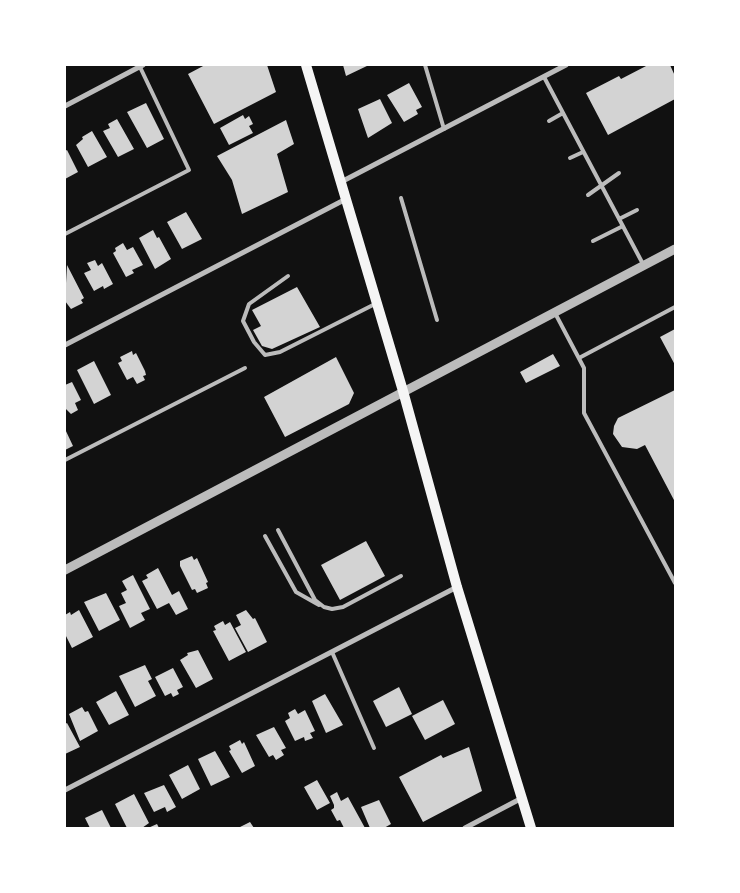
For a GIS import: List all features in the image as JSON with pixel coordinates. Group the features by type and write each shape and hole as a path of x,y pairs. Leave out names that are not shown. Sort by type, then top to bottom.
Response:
{"main road":[{"path":"306,65 404,391 457,588 531,828"}],"street":[{"path":"341,182 566,65"},
{"path":"65,106 142,66"},
{"path":"65,344 346,199"},
{"path":"65,570 675,249"},
{"path":"65,790 457,588"},
{"path":"465,828 522,798"}],"lane":[{"path":"425,65 444,128"},
{"path":"65,234 189,170 142,66"},
{"path":"544,77 644,266"},
{"path":"550,121 563,113"},
{"path":"570,158 583,152"},
{"path":"588,195 619,173"},
{"path":"401,198 437,320"},
{"path":"619,219 637,210"},
{"path":"593,242 622,226"},
{"path":"288,276 250,304 243,321 254,342 265,355 280,352 377,303"},
{"path":"579,358 675,307"},
{"path":"555,312 584,368 584,413 675,583"},
{"path":"65,460 245,368"},
{"path":"278,530 315,600 320,605"},
{"path":"266,536 296,592 300,596 320,605 332,608 343,607 401,576"},
{"path":"332,652 374,748"}],"building":[{"path":"205,65 267,65 276,92 214,124 188,74"},
{"path":"343,65 369,65 346,76"},
{"path":"648,65 670,65 675,76 675,99 608,135 586,93 619,76 621,79"},
{"path":"409,83 422,107 416,110 418,114 404,122 387,95"},
{"path":"380,99 392,123 368,138 358,109"},
{"path":"146,103 164,139 147,148 127,112"},
{"path":"243,115 245,119 249,116 253,124 249,126 253,133 229,145 220,128"},
{"path":"117,119 134,149 118,157 103,131 110,128 108,124"},
{"path":"286,120 294,144 277,154 288,192 242,214 232,180 217,156"},
{"path":"92,131 107,157 88,167 76,145 83,139 82,137"},
{"path":"67,150 78,172 65,179 65,151"},
{"path":"186,212 202,239 182,249 167,222"},
{"path":"153,230 171,259 155,269 139,238"},
{"path":"123,243 127,250 133,247 143,265 132,270 134,273 126,277 113,253 116,251 115,248"},
{"path":"95,260 98,266 102,263 113,284 104,289 103,286 94,291 84,273 91,270 87,263"},
{"path":"67,265 84,298 81,300 83,303 71,309 65,301"},
{"path":"297,287 320,327 272,349 262,346 253,330 261,326 252,310"},
{"path":"675,329 675,365 660,337"},
{"path":"132,351 133,355 136,353 146,375 143,376 145,380 137,384 133,377 127,380 118,363 122,361 120,357"},
{"path":"553,354 560,366 526,383 520,372"},
{"path":"336,357 354,393 349,404 285,437 264,397"},
{"path":"94,361 111,395 94,404 77,370"},
{"path":"72,382 81,400 75,403 78,410 71,414 65,408 65,385"},
{"path":"675,390 675,502 645,445 637,449 622,447 613,434 618,418"},
{"path":"65,429 73,446 65,450"},
{"path":"366,541 385,576 340,600 321,565"},
{"path":"192,556 194,560 197,558 208,582 206,583 208,588 197,593 195,589 192,590 180,566 180,561"},
{"path":"158,568 172,595 179,591 188,609 176,615 169,603 157,609 142,581 148,578 146,575"},
{"path":"133,575 150,609 141,613 145,620 130,628 119,606 126,603 121,593 127,590 122,581"},
{"path":"106,593 120,620 99,631 84,602"},
{"path":"79,610 93,637 72,648 65,634 65,615 70,612 71,615"},
{"path":"246,610 253,619 255,618 267,642 248,652 235,628 241,625 236,615"},
{"path":"223,621 225,625 230,622 246,652 229,661 213,631 216,630 214,626"},
{"path":"198,650 213,679 196,688 180,660 188,655 187,653"},
{"path":"145,665 152,679 148,681 156,696 135,707 119,676"},
{"path":"173,668 183,687 177,690 179,694 173,697 171,693 165,696 155,677"},
{"path":"399,687 412,714 386,727 373,701"},
{"path":"116,691 129,715 109,725 96,702"},
{"path":"325,694 343,725 326,733 312,701"},
{"path":"443,700 455,724 425,740 412,716"},
{"path":"82,707 85,712 88,711 98,731 80,741 69,714"},
{"path":"295,709 298,714 305,710 315,731 310,733 313,738 305,741 304,737 295,741 285,721 290,718 288,713"},
{"path":"67,723 80,747 65,754 65,724"},
{"path":"274,727 286,748 281,750 284,755 276,760 273,755 269,757 256,735"},
{"path":"240,740 242,744 244,742 255,766 242,773 229,751 231,750 229,746"},
{"path":"469,747 482,791 423,822 399,777 441,755 443,758"},
{"path":"215,751 230,777 211,786 198,759"},
{"path":"188,765 200,789 182,799 169,775"},
{"path":"317,780 330,803 317,810 304,787"},
{"path":"164,785 176,807 167,812 165,807 154,812 144,793"},
{"path":"337,792 341,801 348,797 365,828 344,828 340,820 337,821 331,810 334,808 334,805 330,796"},
{"path":"134,794 149,823 142,828 127,828 115,804"},
{"path":"379,800 391,824 384,828 370,828 361,807"},
{"path":"102,810 111,828 90,828 85,818"},
{"path":"250,822 254,828 238,828"},
{"path":"157,824 159,828 148,828"}]}
